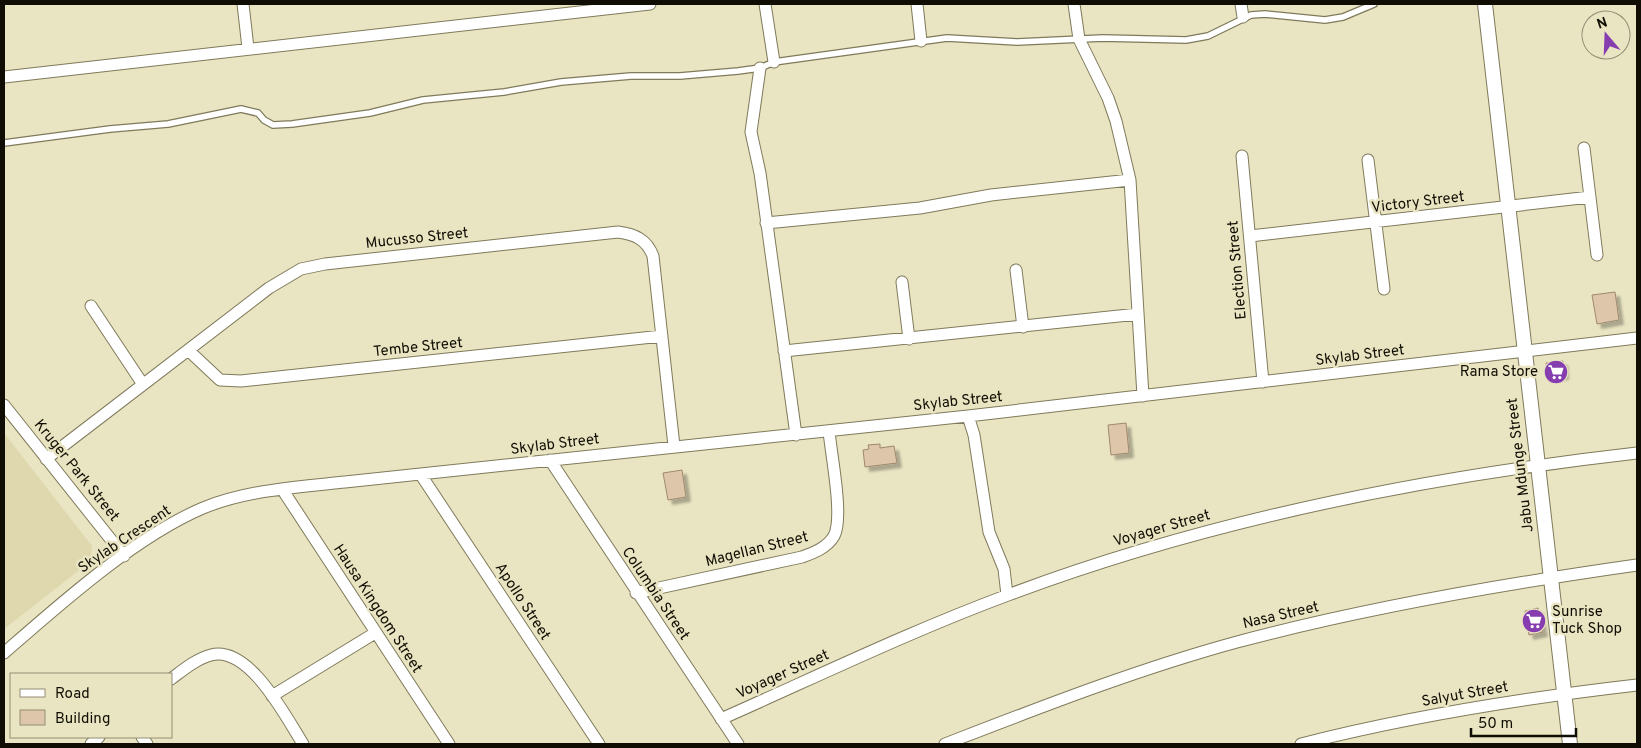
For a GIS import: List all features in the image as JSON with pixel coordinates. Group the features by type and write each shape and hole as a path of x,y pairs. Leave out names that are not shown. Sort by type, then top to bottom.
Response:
{"street":[{"path":"243,4 248,48"},
{"path":"4,77 650,4"},
{"path":"765,4 774,62"},
{"path":"917,4 921,41"},
{"path":"1074,4 1079,39 1108,98 1116,121 1130,180 1136,248 1143,396"},
{"path":"1241,4 1243,17"},
{"name":"Jabu Mdunge Street","path":"1484,4 1570,744"},
{"path":"760,68 752,141 760,173 796,435"},
{"path":"1584,148 1597,255"},
{"name":"Election Street","path":"1242,156 1263,382"},
{"path":"1368,160 1384,289"},
{"path":"766,223 920,208 992,196 1130,180"},
{"name":"Victory Street","path":"1250,236 1508,208 1590,197"},
{"name":"Mucusso Street","path":"46,459 142,383 282,279 311,266 618,232 636,236 650,248 653,256 674,446"},
{"path":"1016,270 1023,327"},
{"path":"902,282 909,339"},
{"path":"91,306 142,383"},
{"path":"784,351 1138,314"},
{"name":"Tembe Street","path":"188,350 220,380 241,381 662,336"},
{"name":"Skylab Street","path":"282,490 674,446 968,416 1637,338"},
{"name":"Kruger Park Street","path":"4,405 124,556"},
{"path":"968,416 974,436 990,532 1004,569 1007,595"},
{"name":"Magellan Street","path":"636,593 802,557 816,552 827,545 834,537 838,515 829,431"},
{"name":"Voyager Street","path":"721,719 1007,595 1152,547 1310,506 1538,464 1637,453"},
{"name":"Columbia Street","path":"550,460 636,593 738,744"},
{"name":"Apollo Street","path":"421,475 599,744"},
{"name":"Skylab Crescent","path":"4,653 55,608 156,534 204,508 252,494 282,490"},
{"name":"Hausa Kingdom Street","path":"282,490 374,633 450,744"},
{"name":"Nasa Street","path":"945,744 1085,691 1236,642 1370,611 1550,577 1637,566"},
{"path":"272,696 374,633"},
{"path":"172,678 201,658 213,654 225,654 235,657 246,664 272,696 303,744"},
{"name":"Salyut Street","path":"1301,744 1432,715 1564,694 1637,685"}],"lane":[{"path":"4,143 110,129 168,124 241,109 258,113 264,120 279,125 370,113 423,100 504,92 570,81 632,76 690,75 760,68 774,62 947,38 1017,42 1079,39 1192,40 1218,32 1243,17 1265,14 1325,20 1343,17 1374,4"}],"shaded area":[{"path":"4,433 92,546 91,561 4,629"}],"building":[{"path":"1615,292 1619,320 1597,324 1592,295"},
{"name":"Rama Store","path":"1563,361 1564,375 1549,376 1546,363"},
{"path":"1126,423 1129,453 1111,455 1108,425"},
{"path":"880,444 880,448 894,446 897,463 865,467 863,450 869,449 868,445"},
{"path":"682,470 686,497 668,500 663,473"},
{"name":"Sunrise Tuck Shop","path":"1538,608 1543,632 1529,635 1525,611"}],"place":[{"name":"Rama Store","path":"1556,372"},
{"name":"Sunrise Tuck Shop","path":"1534,621"}]}
